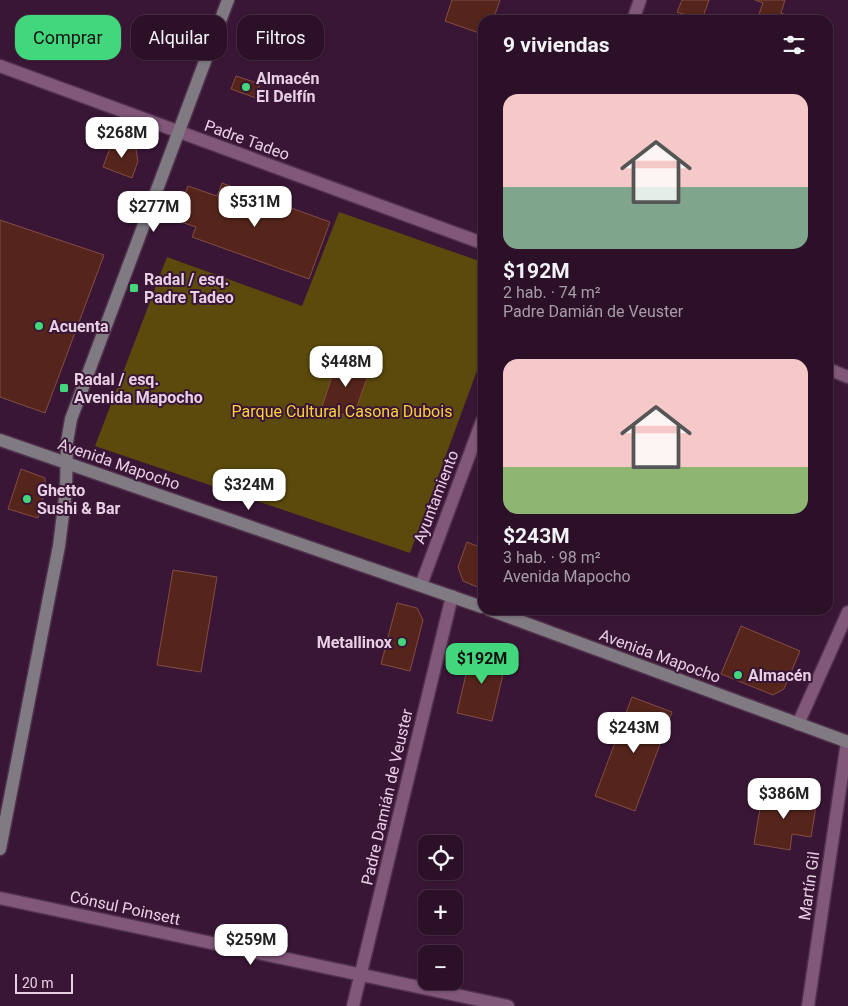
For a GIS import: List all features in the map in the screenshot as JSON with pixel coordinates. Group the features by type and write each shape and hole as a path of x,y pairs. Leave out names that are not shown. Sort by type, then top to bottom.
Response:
{"main road":[{"path":"0,849 48,612 63,519 68,464 68,430 76,402 228,0"},
{"name":"Avenida Mapocho","path":"0,440 478,606"},
{"name":"Avenida Mapocho","path":"504,615 847,742"}],"street":[{"path":"635,15 640,0"},
{"name":"Padre Tadeo","path":"0,66 478,242"},
{"path":"833,371 848,377"},
{"name":"Ayuntamiento","path":"421,585 478,432"},
{"name":"Padre Damián de Veuster","path":"353,1006 452,596"},
{"path":"798,724 848,612"},
{"name":"Martín Gil","path":"808,1006 847,742"},
{"name":"Cónsul Poinsett","path":"0,898 508,1006"}],"green space":[{"name":"Parque Cultural Casona Dubois","path":"339,212 478,261 478,368 410,553 95,446 167,257 302,306"}],"building":[{"path":"452,0 500,0 495,15 478,15 478,33 445,21"},
{"path":"682,0 709,0 704,15 686,15 677,12"},
{"path":"755,0 785,0 781,13 786,15 759,15 763,3"},
{"name":"Almacén El Delfín","path":"236,76 260,84 256,98 231,89"},
{"path":"113,140 136,149 138,161 132,178 103,167"},
{"path":"222,183 330,222 309,279 192,237 196,227 175,220 188,186 217,196"},
{"name":"Acuenta","path":"0,220 104,255 45,413 0,397"},
{"path":"338,358 370,369 353,418 322,407"},
{"name":"Ghetto Sushi & Bar","path":"21,469 45,478 45,489 38,518 8,509"},
{"path":"467,542 478,546 478,587 463,581 458,567"},
{"path":"173,570 217,577 201,672 157,665"},
{"name":"Metallinox","path":"397,603 417,608 423,620 410,671 381,664"},
{"path":"741,626 800,651 784,689 773,695 721,674"},
{"path":"472,648 507,657 492,721 457,713"},
{"path":"632,697 672,712 635,811 595,796"},
{"path":"763,791 817,800 811,837 792,834 790,850 754,844"}],"place":[{"name":"Almacén El Delfín","path":"246,87"},
{"name":"Radal / esq. Padre Tadeo","path":"134,288"},
{"name":"Acuenta","path":"39,326"},
{"name":"Radal / esq. Avenida Mapocho","path":"64,388"},
{"name":"Ghetto Sushi & Bar","path":"27,499"},
{"name":"Metallinox","path":"402,642"},
{"name":"Almacén","path":"738,675"}]}
